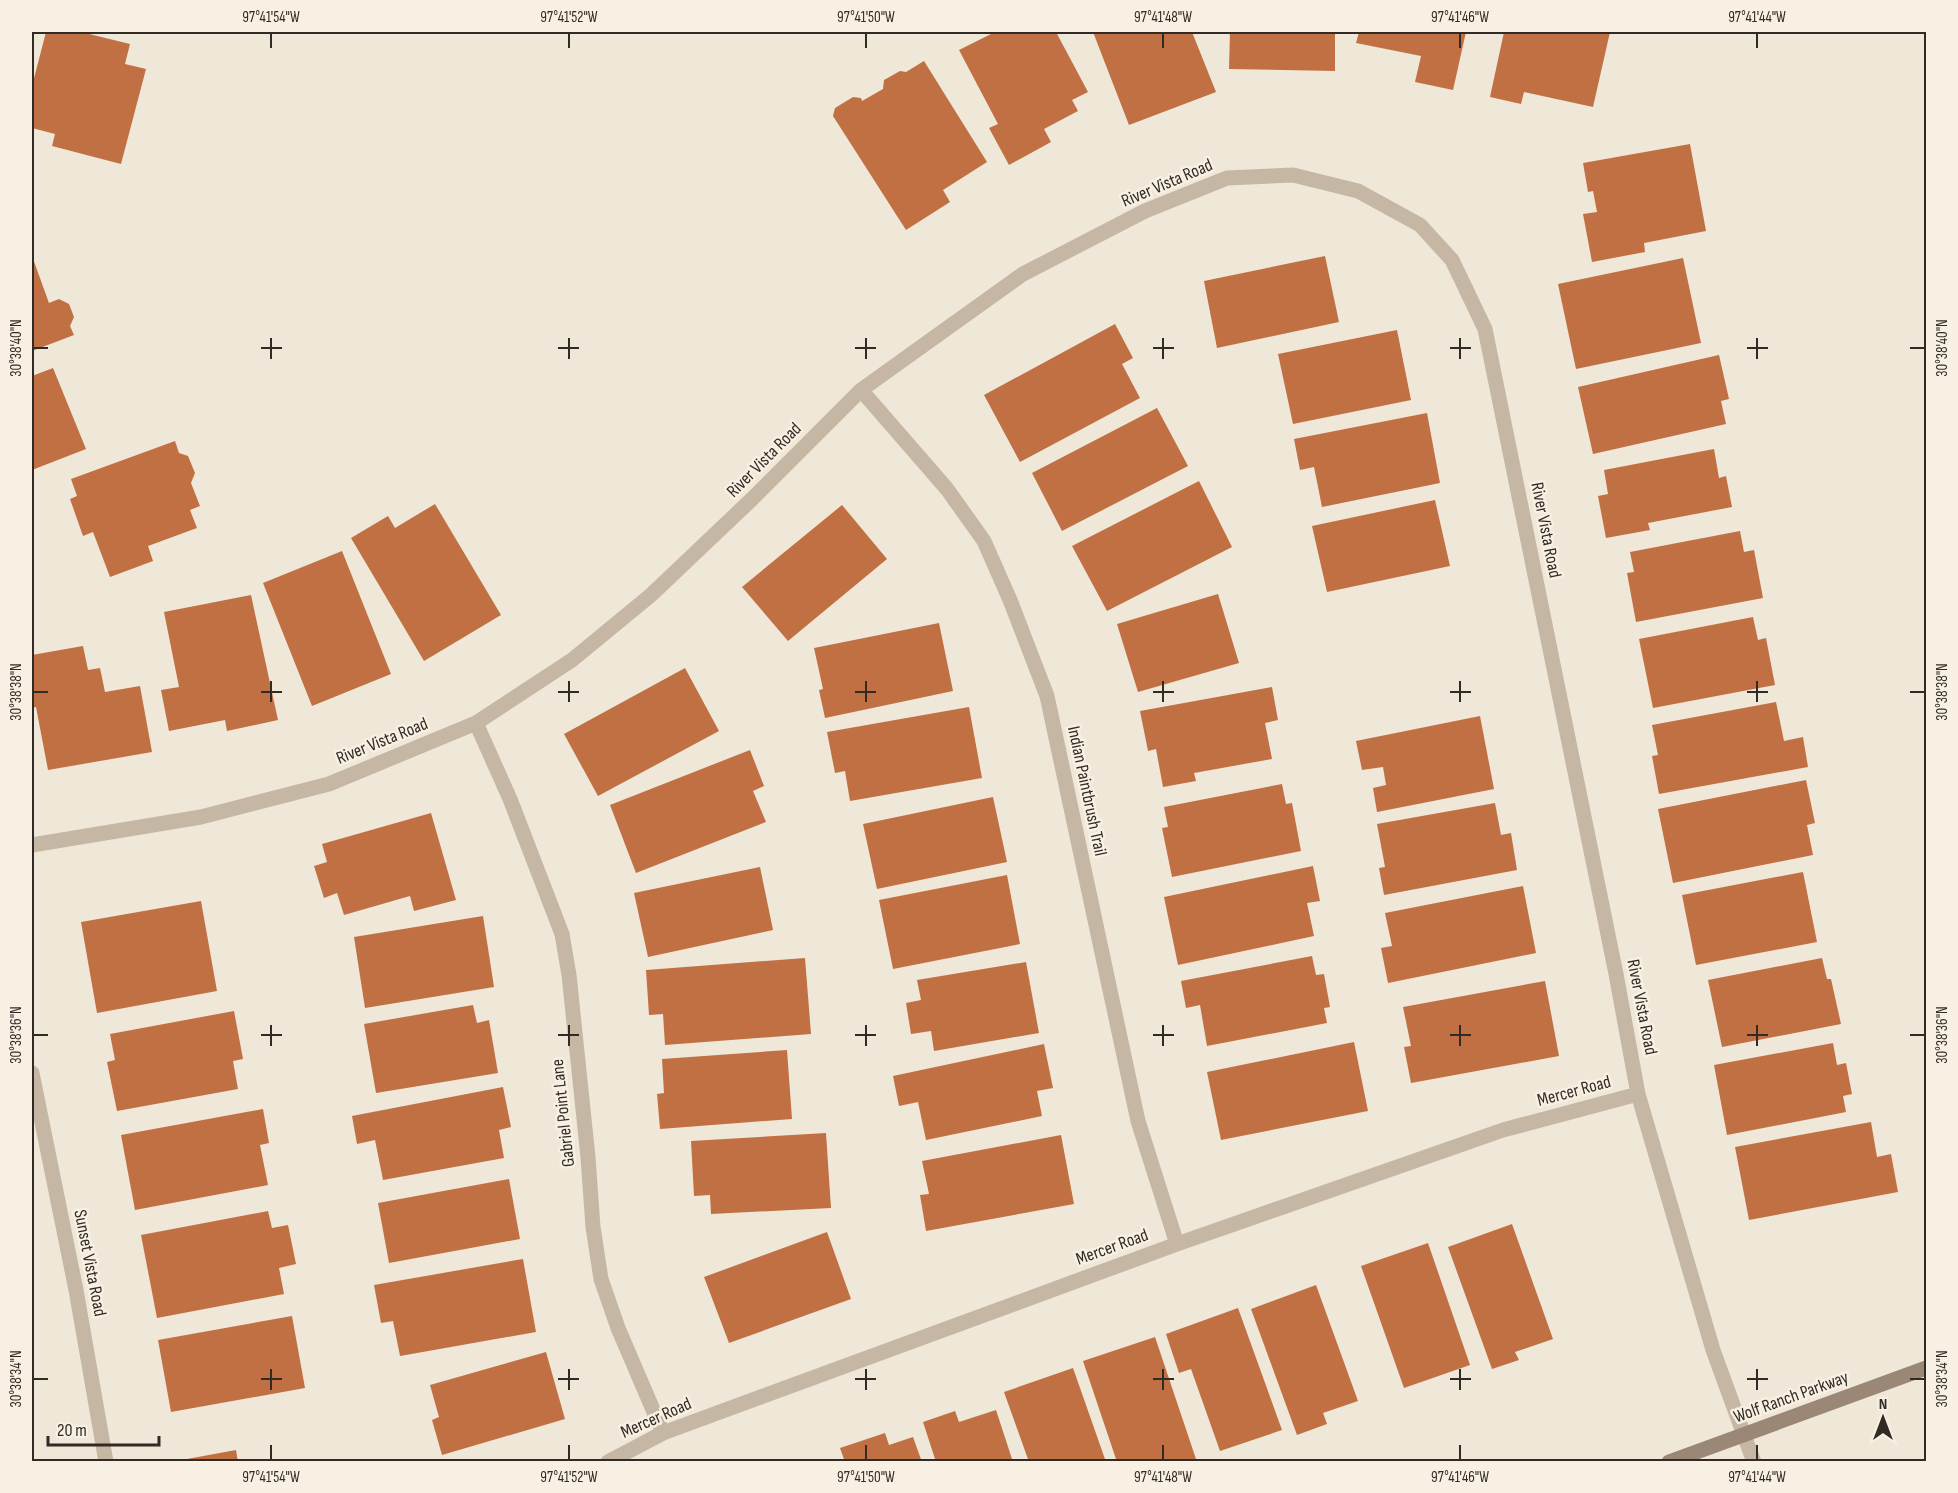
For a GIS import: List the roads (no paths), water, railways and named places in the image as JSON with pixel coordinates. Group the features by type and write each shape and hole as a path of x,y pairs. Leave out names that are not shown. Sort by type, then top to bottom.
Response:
{"street":[{"name":"River Vista Road","path":"32,845 201,817 329,784 476,723 572,660 651,595 752,499 861,390 1023,273 1145,211 1227,178 1293,175 1358,191 1420,225 1452,260 1485,329 1612,950 1638,1094 1713,1350 1754,1461"},
{"name":"Indian Paintbrush Trail","path":"861,390 947,489 984,541 1010,600 1047,696 1138,1121 1177,1244"},
{"name":"Gabriel Point Lane","path":"476,723 510,799 562,934 569,975 593,1227 601,1280 618,1328 663,1433"},
{"name":"Sunset Vista Road","path":"32,1073 76,1290 106,1461"},
{"name":"Mercer Road","path":"608,1461 663,1433 1177,1244 1503,1130 1638,1094"},
{"name":"Wolf Ranch Parkway","path":"1669,1461 1926,1368"}]}
